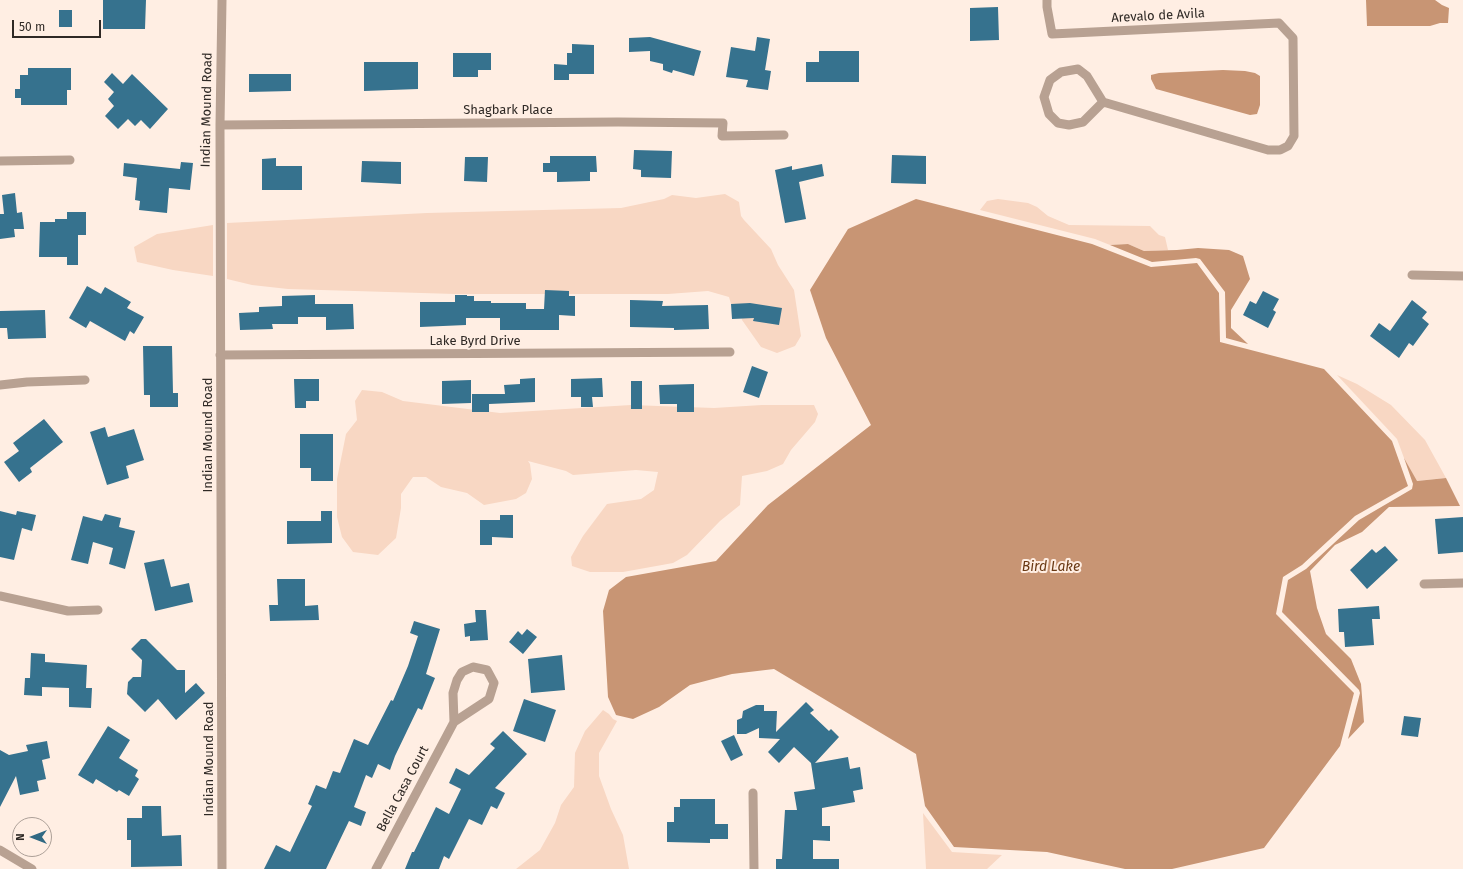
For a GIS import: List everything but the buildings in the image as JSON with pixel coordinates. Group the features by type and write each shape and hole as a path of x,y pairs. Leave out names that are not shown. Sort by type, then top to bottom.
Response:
{"street":[{"name":"Indian Mound Road","path":"222,0 220,125 222,869"},
{"name":"Arevalo de Avila","path":"1048,0 1052,34 1279,23 1293,38 1294,136 1288,146 1280,150 1268,150 1103,102"},
{"path":"1078,69 1087,76 1103,102 1083,122 1069,125 1058,123 1049,114 1044,97 1050,80 1061,72 1078,69"},
{"name":"Shagbark Place","path":"220,125 610,122 723,123 722,136 784,135"},
{"path":"0,161 70,160"},
{"path":"1412,275 1463,276"},
{"name":"Lake Byrd Drive","path":"220,355 730,352"},
{"path":"0,386 27,382 85,380"},
{"path":"1424,584 1463,584"},
{"path":"0,596 68,612 98,610"},
{"name":"Bella Casa Court","path":"376,869 454,722 454,693 457,680 462,672 473,667 487,670 494,683 489,699 454,722"},
{"path":"753,793 754,869"},
{"path":"0,850 32,869"}],"shaded area":[{"path":"725,194 739,202 741,216 771,249 778,265 794,290 801,336 795,346 777,353 761,347 742,320 740,309 731,304 729,297 708,291 668,294 455,294 288,289 252,285 227,279 227,223 427,213 621,208 664,199 672,195 696,198"},
{"path":"998,199 1028,203 1037,207 1048,216 1069,225 1150,226 1159,235 1165,237 1168,250 1144,251 1128,244 1110,245 1095,239 980,210 987,201"},
{"path":"213,225 213,276 173,270 137,262 134,247 157,234"},
{"path":"1337,375 1357,384 1391,405 1425,440 1446,478 1416,481 1404,458 1397,439"},
{"path":"362,390 382,392 403,401 500,413 631,405 714,408 762,405 814,405 818,414 815,422 791,450 783,464 767,471 742,476 740,505 720,521 687,555 673,563 623,572 590,572 572,566 571,557 583,536 607,504 641,499 654,490 658,472 636,470 573,475 566,471 528,461 530,464 532,479 526,493 516,499 484,505 467,493 441,487 426,477 413,477 401,494 401,508 396,538 378,555 353,552 342,537 337,517 337,479 346,434 357,420 355,401"},
{"path":"603,710 617,721 599,753 599,776 611,809 623,835 629,869 516,869 540,850 555,823 561,805 574,787 575,753 585,731"},
{"path":"923,813 952,852 1002,855 987,869 926,869"}],"water":[{"path":"1366,0 1435,0 1449,8 1448,23 1440,23 1430,26 1367,26"},
{"path":"1223,70 1245,71 1255,73 1260,76 1260,105 1257,114 1250,115 1156,89 1151,79 1151,75 1159,73"},
{"name":"Bird Lake","path":"916,199 1092,244 1151,267 1197,263 1219,293 1220,342 1324,369 1392,441 1408,486 1355,516 1302,565 1283,577 1276,614 1354,693 1340,746 1264,848 1172,869 1125,869 1047,852 954,847 925,806 916,754 774,669 732,674 690,685 659,707 633,719 616,715 608,697 603,611 609,590 626,577 716,561 768,505 871,425 826,338 810,290 848,229"},
{"path":"1128,244 1144,251 1198,248 1229,250 1243,256 1250,279 1231,310 1231,328 1248,344 1226,338 1225,292 1200,259 1196,258 1152,262 1110,245"},
{"path":"1404,458 1417,481 1446,478 1460,506 1389,507 1362,532 1335,545 1310,571 1317,608 1326,634 1351,659 1361,684 1364,722 1348,739 1360,693 1359,690 1282,612 1288,580 1306,569 1359,520 1412,489 1413,484"}]}
